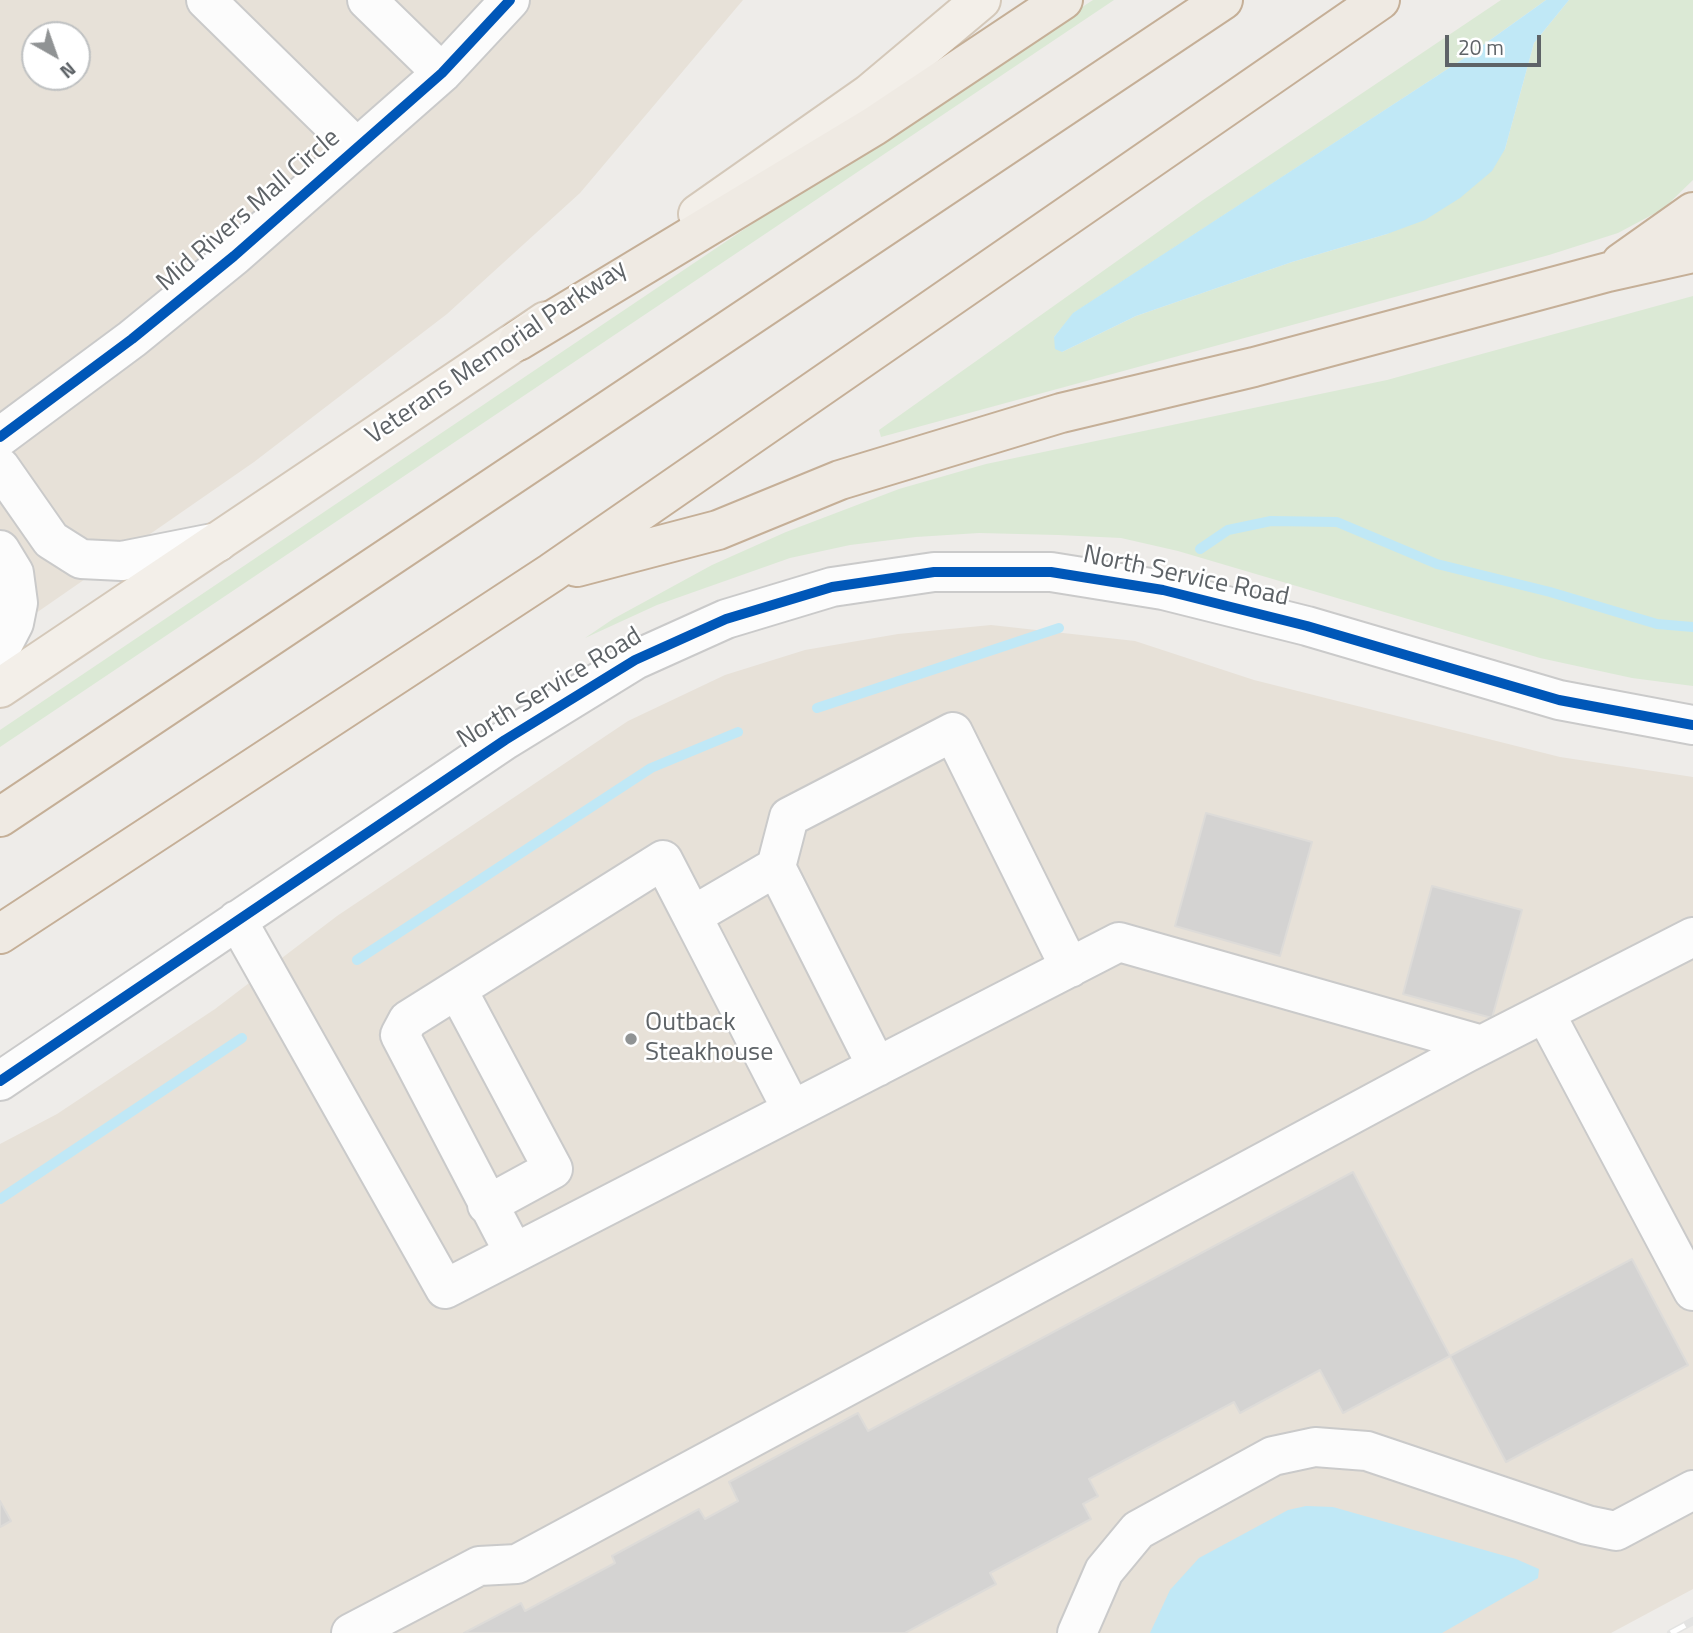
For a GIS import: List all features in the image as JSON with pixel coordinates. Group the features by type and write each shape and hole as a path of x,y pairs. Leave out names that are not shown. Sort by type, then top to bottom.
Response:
{"highway":[{"path":"518,341 874,127 1063,0"},
{"path":"0,817 1223,0"},
{"path":"0,934 551,573 1380,0"},
{"path":"1608,272 1693,212"},
{"path":"551,573 718,530 840,480 1061,413 1254,367 1608,272 1693,253"}],"main road":[{"name":"Veterans Memorial Parkway","path":"0,688 518,341 869,94 981,0"}],"street":[{"path":"206,0 357,148"},
{"path":"367,0 442,73"},
{"name":"Mid Rivers Mall Circle","path":"0,437 132,339 234,256 442,73 510,0"},
{"path":"0,467 51,540 81,559 122,561 218,542"},
{"path":"0,550 14,573 18,603 14,623 0,650"},
{"name":"North Service Road","path":"0,1081 505,740 635,660 726,619 832,587 934,572 1051,572 1163,590 1307,626 1559,700 1693,725"},
{"path":"877,1067 776,867 789,817 953,732 1070,968"},
{"path":"514,1253 400,1035 408,1020 663,860 792,1110"},
{"path":"692,916 776,867"},
{"path":"237,920 445,1289 1119,942 1482,1045"},
{"path":"351,1633 479,1566 517,1564 1482,1045 1693,937"},
{"path":"458,991 553,1169 487,1205"},
{"path":"1545,1013 1693,1291"},
{"path":"1077,1633 1104,1571 1138,1530 1273,1456 1315,1447 1367,1451 1587,1525 1616,1531 1693,1490"}],"shaded area":[{"path":"0,0 743,0 580,193 447,314 254,462 0,638"},
{"path":"991,625 1135,641 1254,680 1560,757 1693,777 1693,1589 1611,1633 0,1633 0,1144 57,1114 215,1009 337,916 628,721 725,675 805,650 898,634"}],"green space":[{"path":"1093,0 1114,0 0,747 0,730 865,148"},
{"path":"1501,0 1546,0 1469,55 1074,313 1054,337 1062,352 1136,316 1292,262 1387,234 1505,149 1534,43 1569,0 1693,0 1693,180 1663,209 1618,233 1549,255 881,437 879,430 1203,200"},
{"path":"1693,296 1693,686 1632,678 1540,658 1178,551 1121,538 1058,535 979,533 916,537 850,545 790,558 657,605 585,638 613,619 712,565 786,532 899,489 986,464 1387,380"}],"water":[{"path":"1546,0 1569,0 1534,43 1505,149 1492,171 1460,198 1425,220 1136,316 1062,352 1055,349 1054,337 1073,313 1469,55"},
{"path":"1306,1506 1333,1507 1516,1559 1539,1569 1538,1578 1442,1633 1150,1633 1170,1590 1199,1558 1288,1510"}],"building":[{"path":"1206,813 1312,842 1280,956 1175,926"},
{"path":"1432,886 1522,910 1492,1018 1403,994"},
{"path":"1353,1172 1450,1356 1343,1413 1320,1370 1240,1413 1234,1402 1089,1479 1098,1496 1083,1504 1091,1519 990,1573 996,1584 905,1633 464,1633 521,1603 525,1611 615,1563 612,1556 699,1509 705,1519 738,1501 729,1482 858,1413 868,1431"},
{"path":"1632,1259 1688,1365 1506,1462 1450,1356"},
{"path":"0,1501 11,1521 0,1527"}],"waterway":[{"path":"1200,549 1228,530 1271,521 1337,522 1437,564 1550,592 1657,624 1693,627"},
{"path":"817,708 1059,628"},
{"path":"357,960 651,768 738,732"},
{"path":"0,1199 242,1038"}],"railway":[{"path":"1671,1633 1693,1621"}],"cycle path":[{"path":"0,437 132,339 234,256 442,73 510,0"},
{"path":"0,1081 505,740 635,660 726,619 832,587 934,572 1051,572 1163,590 1307,626 1559,700 1693,725"}],"place":[{"name":"Outback Steakhouse","path":"631,1039"}]}
